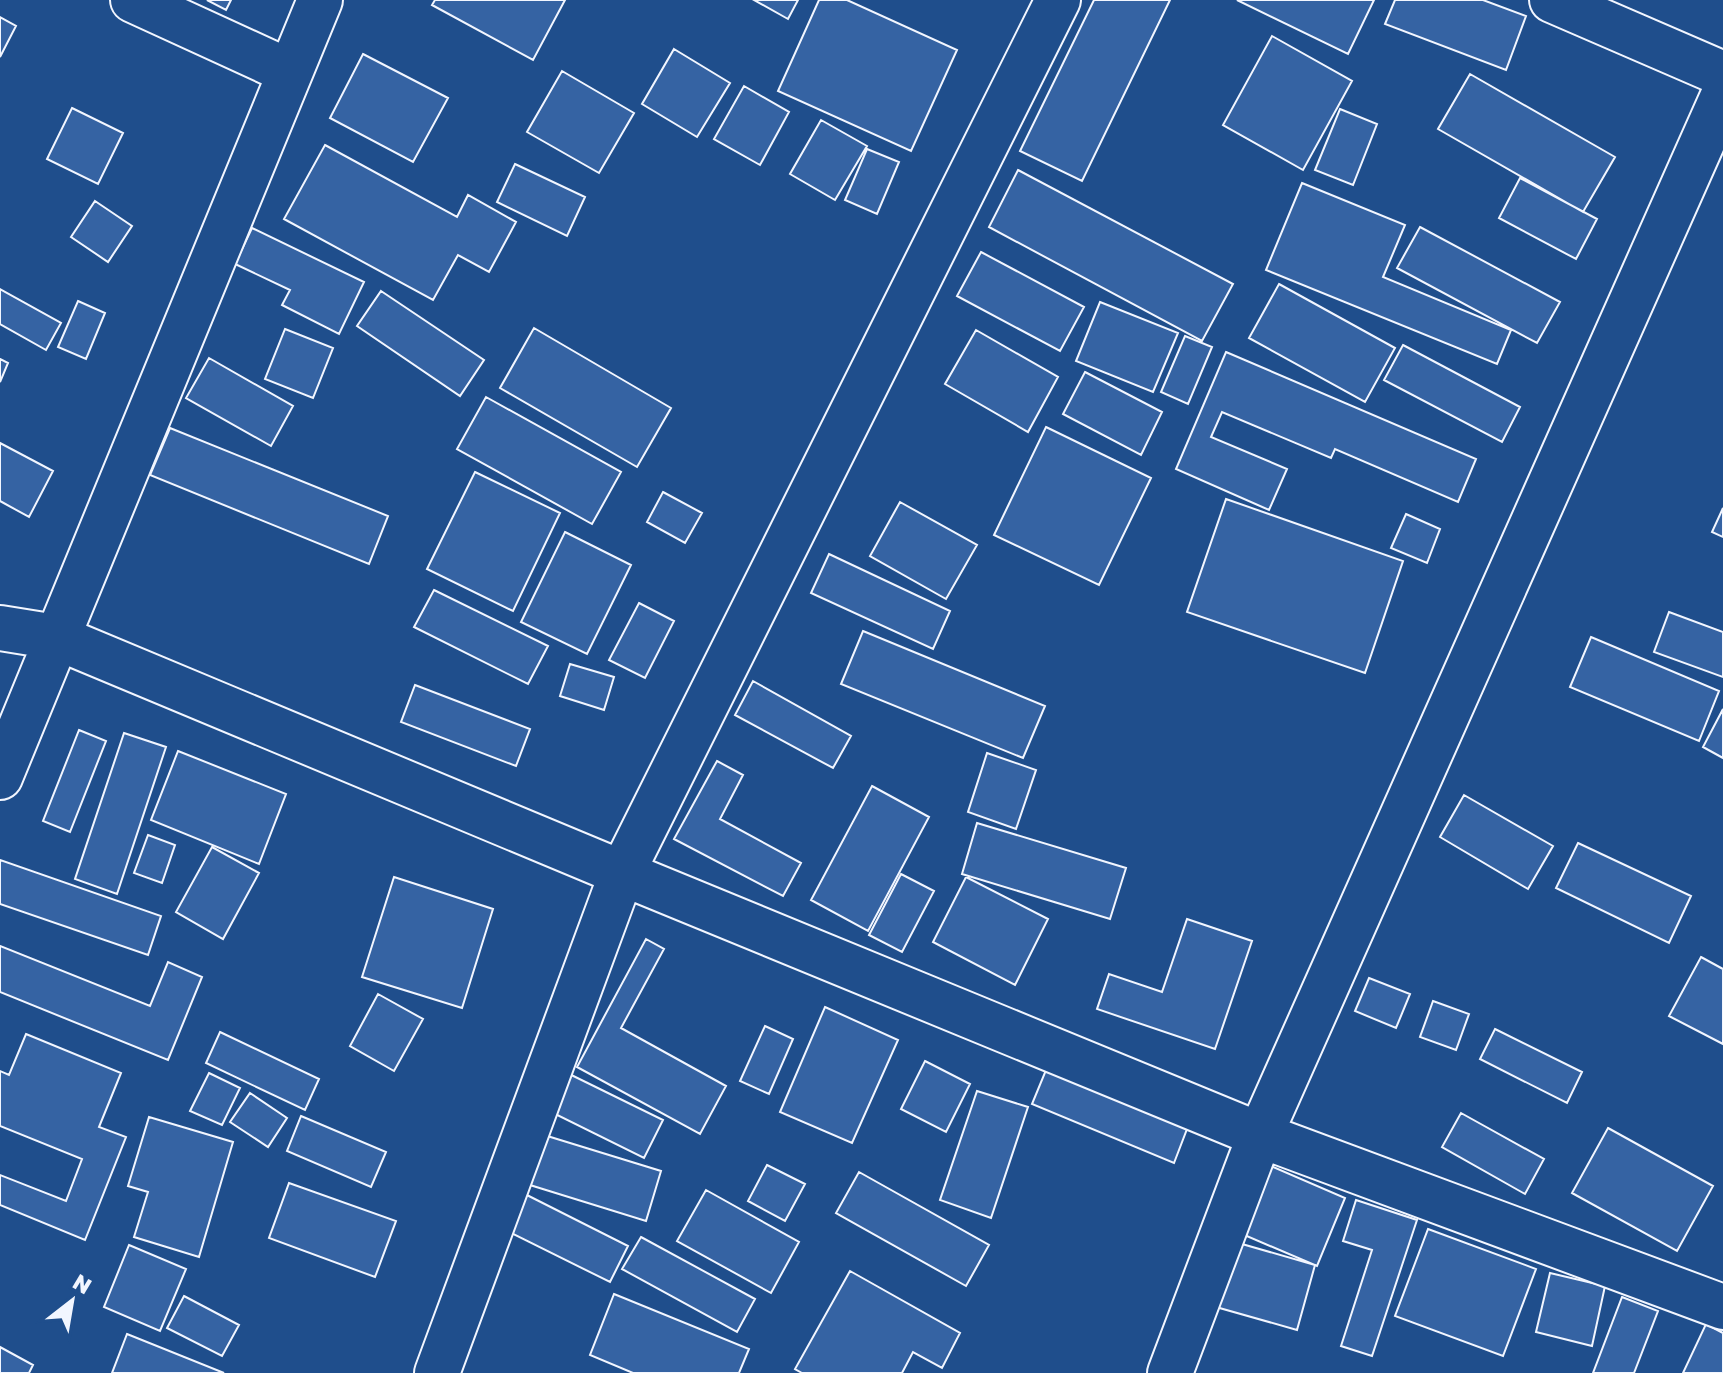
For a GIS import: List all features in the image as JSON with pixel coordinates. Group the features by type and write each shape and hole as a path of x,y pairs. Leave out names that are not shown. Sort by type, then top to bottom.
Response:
{"street":[{"path":"133,0 290,72"},
{"path":"0,777 320,0"},
{"path":"437,1373 622,873 1058,0"},
{"path":"1552,0 1723,74"},
{"path":"1170,1373 1260,1135 1723,96"},
{"path":"0,628 56,637 1260,1135 1723,1307"}],"building":[{"path":"207,0 231,0 226,10"},
{"path":"435,0 565,0 533,60 432,5"},
{"path":"754,0 798,0 788,19"},
{"path":"819,0 847,0 957,50 911,151 778,91"},
{"path":"1094,0 1170,0 1082,181 1020,151"},
{"path":"1237,0 1374,0 1348,54"},
{"path":"1395,0 1483,0 1526,16 1506,70 1385,24"},
{"path":"0,17 16,26 0,57"},
{"path":"1272,36 1352,81 1303,170 1223,125"},
{"path":"674,49 730,83 697,137 642,104"},
{"path":"363,54 448,98 413,162 330,118"},
{"path":"562,71 634,113 599,173 527,132"},
{"path":"1470,74 1615,157 1583,212 1438,129"},
{"path":"744,86 789,112 760,165 714,139"},
{"path":"72,108 123,133 98,184 47,159"},
{"path":"1340,109 1377,124 1353,185 1315,170"},
{"path":"821,120 867,146 835,200 790,174"},
{"path":"325,145 457,217 468,195 516,222 489,272 458,255 433,300 284,219"},
{"path":"867,149 899,162 877,214 845,200"},
{"path":"515,164 585,197 567,236 497,202"},
{"path":"1018,170 1233,284 1202,341 989,227"},
{"path":"1520,178 1597,219 1576,259 1499,218"},
{"path":"1302,183 1405,225 1383,277 1511,330 1497,364 1266,270"},
{"path":"95,201 132,226 108,262 71,237"},
{"path":"1420,227 1560,302 1537,343 1397,268"},
{"path":"252,228 364,282 339,334 282,305 290,290 235,264"},
{"path":"981,252 1084,307 1060,351 957,296"},
{"path":"1279,284 1395,348 1365,402 1249,338"},
{"path":"0,289 61,323 46,350 0,324"},
{"path":"381,291 484,360 460,396 357,326"},
{"path":"78,301 105,313 86,359 58,347"},
{"path":"1100,302 1178,333 1153,392 1076,361"},
{"path":"534,328 671,408 637,467 500,388"},
{"path":"285,329 333,348 313,398 265,379"},
{"path":"976,330 1058,377 1028,432 945,384"},
{"path":"1185,336 1212,347 1188,404 1161,392"},
{"path":"1403,345 1520,407 1502,442 1384,380"},
{"path":"1226,352 1476,459 1458,502 1335,449 1331,458 1222,412 1211,437 1287,469 1269,510 1176,469"},
{"path":"209,358 293,406 271,446 186,398"},
{"path":"0,359 8,363 0,382"},
{"path":"1085,372 1162,412 1141,455 1063,414"},
{"path":"486,397 621,472 592,524 457,449"},
{"path":"1046,427 1151,478 1099,585 994,535"},
{"path":"170,428 388,516 369,564 150,475"},
{"path":"0,443 53,471 29,517 0,501"},
{"path":"475,472 560,513 513,611 427,569"},
{"path":"663,492 702,513 685,543 647,522"},
{"path":"1226,499 1403,561 1365,673 1187,612"},
{"path":"900,502 977,545 946,599 870,556"},
{"path":"1723,508 1723,537 1712,532"},
{"path":"1406,514 1440,529 1427,563 1391,548"},
{"path":"565,532 631,565 587,654 521,622"},
{"path":"829,554 950,611 933,649 811,593"},
{"path":"434,590 548,646 528,684 414,627"},
{"path":"639,603 674,621 645,678 609,660"},
{"path":"1669,612 1723,632 1723,677 1654,652"},
{"path":"863,631 1045,706 1023,758 841,684"},
{"path":"1591,637 1719,691 1699,741 1570,687"},
{"path":"570,664 614,677 604,710 560,696"},
{"path":"753,681 851,736 833,768 735,715"},
{"path":"415,685 530,729 516,766 401,722"},
{"path":"1723,709 1723,758 1703,747"},
{"path":"79,730 106,741 70,832 43,821"},
{"path":"124,733 166,747 117,894 75,879"},
{"path":"178,751 286,794 259,864 151,820"},
{"path":"987,753 1036,770 1016,829 968,812"},
{"path":"717,761 743,775 720,819 801,863 783,896 674,839"},
{"path":"872,786 929,817 868,931 811,900"},
{"path":"1464,795 1553,846 1528,889 1440,837"},
{"path":"977,823 1126,868 1110,919 962,874"},
{"path":"148,835 175,845 162,883 134,873"},
{"path":"1578,843 1691,896 1669,943 1556,888"},
{"path":"212,847 259,873 223,939 176,912"},
{"path":"0,860 161,916 148,955 0,904"},
{"path":"901,874 934,891 902,952 869,935"},
{"path":"394,877 493,909 462,1008 362,977"},
{"path":"966,877 1048,919 1015,985 933,942"},
{"path":"1187,919 1252,941 1215,1049 1097,1009 1109,974 1162,992"},
{"path":"646,939 664,949 621,1028 726,1086 700,1134 577,1067"},
{"path":"0,946 150,1006 168,962 202,977 168,1060 0,992"},
{"path":"1701,957 1723,969 1723,1044 1669,1016"},
{"path":"1369,978 1410,994 1396,1028 1355,1011"},
{"path":"378,994 423,1019 394,1071 350,1046"},
{"path":"1433,1001 1469,1014 1456,1050 1420,1037"},
{"path":"825,1007 898,1040 852,1143 780,1112"},
{"path":"765,1026 793,1039 769,1094 740,1081"},
{"path":"1495,1029 1582,1072 1567,1103 1480,1059"},
{"path":"220,1032 319,1079 305,1110 206,1063"},
{"path":"26,1034 121,1073 99,1127 126,1137 85,1240 0,1205 0,1175 66,1201 82,1159 0,1126 0,1071 9,1075"},
{"path":"925,1061 970,1084 946,1132 901,1109"},
{"path":"553,1066 663,1120 644,1158 535,1104"},
{"path":"1046,1070 1187,1129 1174,1163 1032,1104"},
{"path":"209,1073 240,1088 222,1125 190,1111"},
{"path":"977,1091 1028,1107 991,1218 940,1200"},
{"path":"250,1093 287,1118 268,1147 230,1122"},
{"path":"1461,1113 1544,1159 1525,1194 1442,1147"},
{"path":"301,1116 386,1152 371,1187 287,1151"},
{"path":"149,1117 233,1142 199,1257 134,1237 148,1192 128,1186"},
{"path":"1608,1128 1713,1186 1677,1251 1572,1193"},
{"path":"531,1131 661,1171 646,1221 517,1181"},
{"path":"1264,1163 1345,1198 1317,1266 1235,1231"},
{"path":"767,1165 805,1184 785,1221 748,1201"},
{"path":"859,1172 989,1245 966,1286 836,1213"},
{"path":"289,1183 396,1221 375,1277 269,1238"},
{"path":"511,1187 628,1246 610,1282 493,1224"},
{"path":"706,1190 799,1242 771,1293 677,1241"},
{"path":"1356,1200 1417,1220 1372,1356 1341,1346 1372,1250 1343,1241"},
{"path":"1428,1229 1536,1269 1503,1356 1395,1316"},
{"path":"641,1237 755,1299 737,1332 622,1269"},
{"path":"1235,1242 1315,1265 1297,1330 1216,1307"},
{"path":"129,1245 186,1269 160,1331 104,1307"},
{"path":"850,1271 960,1333 942,1368 913,1352 902,1373 802,1373 795,1369"},
{"path":"1550,1273 1605,1286 1592,1346 1536,1332"},
{"path":"614,1294 749,1349 739,1373 633,1373 590,1355"},
{"path":"184,1296 239,1325 222,1356 167,1328"},
{"path":"1622,1297 1658,1311 1634,1373 1593,1373"},
{"path":"1706,1324 1723,1333 1723,1373 1683,1373"},
{"path":"127,1334 224,1373 112,1373"},
{"path":"0,1347 33,1365 29,1373 0,1373"}]}
